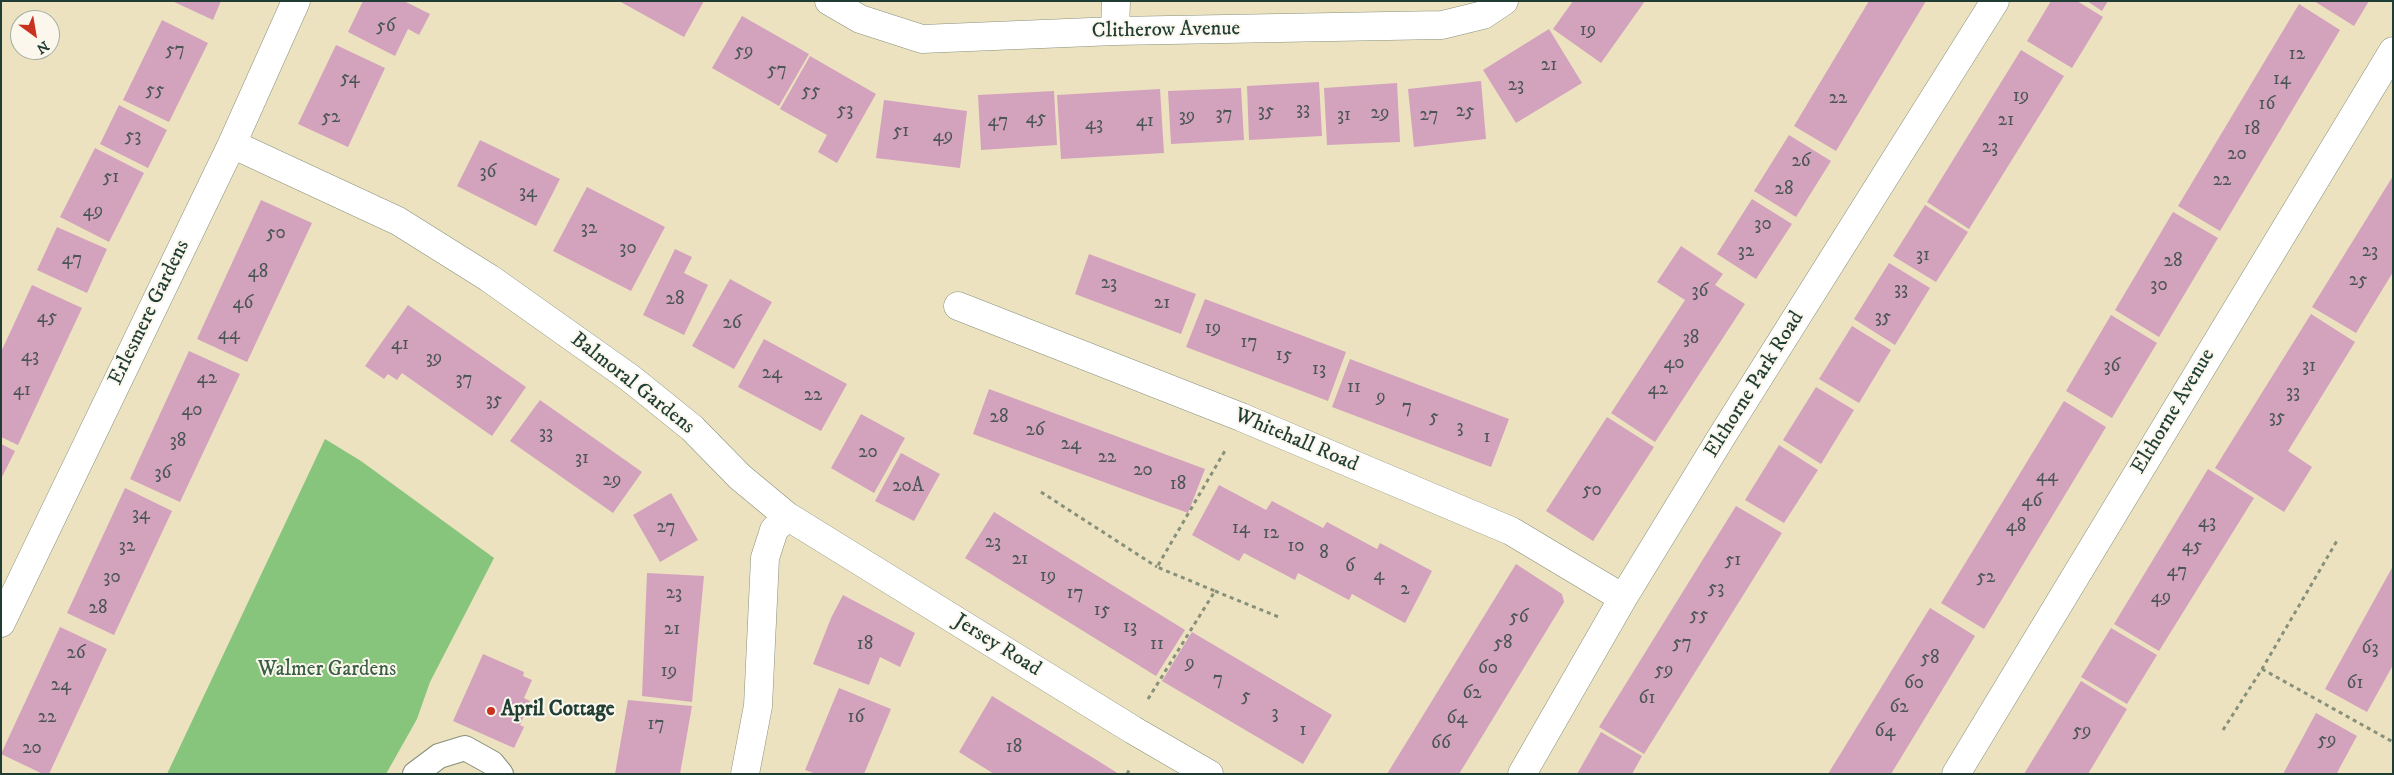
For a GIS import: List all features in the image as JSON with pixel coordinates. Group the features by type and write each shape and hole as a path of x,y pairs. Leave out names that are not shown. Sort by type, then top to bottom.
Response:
{"street":[{"name":"Erlesmere Gardens","path":"1,623 232,144 296,1"},
{"name":"Clitherow Avenue","path":"829,1 860,20 922,39 1115,31 1442,25 1483,15 1504,1"},
{"path":"1115,31 1116,1"},
{"name":"Elthorne Park Road","path":"1522,774 1623,598 1995,1"},
{"name":"Elthorne Avenue","path":"1956,774 2393,52"},
{"name":"Balmoral Gardens","path":"232,144 398,221 489,278 630,378 692,428 740,477 786,516"},
{"name":"Whitehall Road","path":"958,306 1241,417 1511,532 1623,598"},
{"path":"745,774 758,706 764,558 774,530 786,516"},
{"name":"Jersey Road","path":"786,516 1133,730 1209,774"}],"lane":[{"path":"415,774 439,756 466,748 492,763 501,774"}],"path":[{"path":"1157,567 1230,443 1241,417"},
{"path":"1041,492 1157,567 1281,618"},
{"path":"2223,730 2262,669 2338,539"},
{"path":"1133,730 1147,701 1215,591"},
{"path":"2262,669 2393,742"}],"green space":[{"name":"Walmer Gardens","path":"325,439 361,461 494,558 430,682 417,719 386,774 167,774"}],"building":[{"path":"172,1 221,1 213,20"},
{"path":"363,1 404,1 430,14 419,35 408,29 395,56 348,32"},
{"path":"619,1 704,1 684,37"},
{"path":"1573,1 1645,1 1601,63 1553,29"},
{"path":"1869,1 1926,1 1836,151 1794,126"},
{"path":"2051,1 2077,1 2103,17 2072,68 2027,41"},
{"path":"2087,1 2108,1 2102,11"},
{"path":"2314,1 2369,1 2354,26"},
{"path":"2299,4 2340,30 2220,231 2178,206"},
{"path":"742,16 809,54 779,106 712,68"},
{"path":"162,20 208,43 169,122 123,100"},
{"path":"1549,29 1582,83 1516,123 1483,70"},
{"path":"336,45 385,68 348,147 298,124"},
{"path":"2021,50 2064,76 1969,229 1927,202"},
{"path":"810,56 876,94 837,163 818,152 827,135 780,109"},
{"path":"1481,81 1486,139 1414,147 1408,89"},
{"path":"1319,82 1322,136 1249,140 1247,86"},
{"path":"1397,83 1400,142 1327,145 1324,88"},
{"path":"1241,88 1244,140 1171,144 1168,91"},
{"path":"1160,89 1164,153 1061,159 1057,95"},
{"path":"1054,91 1057,145 981,150 978,95"},
{"path":"884,100 967,111 960,168 876,158"},
{"path":"119,105 167,130 148,168 100,144"},
{"path":"1789,135 1831,161 1796,217 1754,191"},
{"path":"480,140 560,179 536,226 457,186"},
{"path":"95,148 144,173 109,242 60,217"},
{"path":"2393,176 2393,272 2356,333 2312,307"},
{"path":"587,187 665,227 631,291 553,251"},
{"path":"1752,199 1792,224 1756,279 1717,254"},
{"path":"261,200 312,223 247,362 197,339"},
{"path":"1925,205 1968,232 1936,282 1893,256"},
{"path":"2173,212 2218,238 2159,337 2115,310"},
{"path":"57,227 107,249 87,293 37,270"},
{"path":"1681,246 1723,274 1715,285 1745,304 1655,442 1611,413 1685,300 1657,282"},
{"path":"675,249 692,257 684,273 708,285 684,335 643,315"},
{"path":"1089,254 1196,294 1181,334 1075,294"},
{"path":"1889,263 1930,288 1895,345 1854,319"},
{"path":"730,279 772,302 734,369 692,346"},
{"path":"32,285 82,308 18,445 1,437 1,352"},
{"path":"1205,299 1346,352 1328,401 1186,347"},
{"path":"408,305 526,387 492,436 402,373 397,380 388,374 384,379 365,366"},
{"path":"2311,314 2355,342 2288,451 2312,467 2284,512 2215,468"},
{"path":"2111,315 2157,343 2112,418 2066,391"},
{"path":"1852,326 1891,350 1859,403 1819,379"},
{"path":"764,339 847,384 821,431 738,387"},
{"path":"189,351 240,374 180,502 130,479"},
{"path":"1350,359 1509,419 1491,467 1332,407"},
{"path":"1816,387 1854,410 1821,464 1783,440"},
{"path":"989,389 1205,469 1188,513 973,434"},
{"path":"540,400 642,472 613,513 510,441"},
{"path":"2064,401 2106,427 1984,629 1941,603"},
{"path":"861,414 905,438 874,493 831,468"},
{"path":"1607,417 1654,447 1593,541 1546,511"},
{"path":"1,444 15,451 1,479"},
{"path":"1779,445 1818,470 1784,523 1745,500"},
{"path":"901,453 940,474 914,521 875,501"},
{"path":"2208,469 2254,498 2159,651 2114,624"},
{"path":"1219,485 1266,510 1272,501 1323,528 1327,522 1377,549 1380,543 1432,571 1405,623 1352,594 1349,600 1298,573 1295,580 1244,553 1239,561 1192,535"},
{"path":"125,488 172,511 114,635 67,613"},
{"path":"671,493 698,540 660,562 633,515"},
{"path":"1736,506 1782,533 1644,754 1599,727"},
{"path":"994,512 1185,630 1156,676 965,558"},
{"path":"1516,564 1562,594 1564,602 1475,748 1459,774 1387,774"},
{"path":"2393,566 2393,665 2367,712 2325,689"},
{"path":"647,573 704,576 692,702 642,696"},
{"path":"843,595 915,633 900,667 880,657 869,685 813,664 831,618"},
{"path":"1930,608 1975,636 1891,774 1828,774"},
{"path":"60,627 107,649 49,774 43,774 1,754"},
{"path":"2111,628 2157,655 2127,704 2081,677"},
{"path":"1192,632 1332,715 1303,764 1162,681"},
{"name":"April Cottage","path":"483,654 524,672 523,676 532,680 524,698 530,701 520,725 524,727 514,748 453,721"},
{"path":"2081,681 2127,709 2088,774 2024,774"},
{"path":"839,688 891,709 864,774 816,774 805,770"},
{"path":"992,696 1119,774 994,774 959,752"},
{"path":"628,700 692,706 680,774 615,774"},
{"path":"2316,713 2357,736 2337,774 2283,774"},
{"path":"1601,732 1642,756 1632,774 1577,774"}],"place":[{"name":"April Cottage","path":"491,711"}]}
